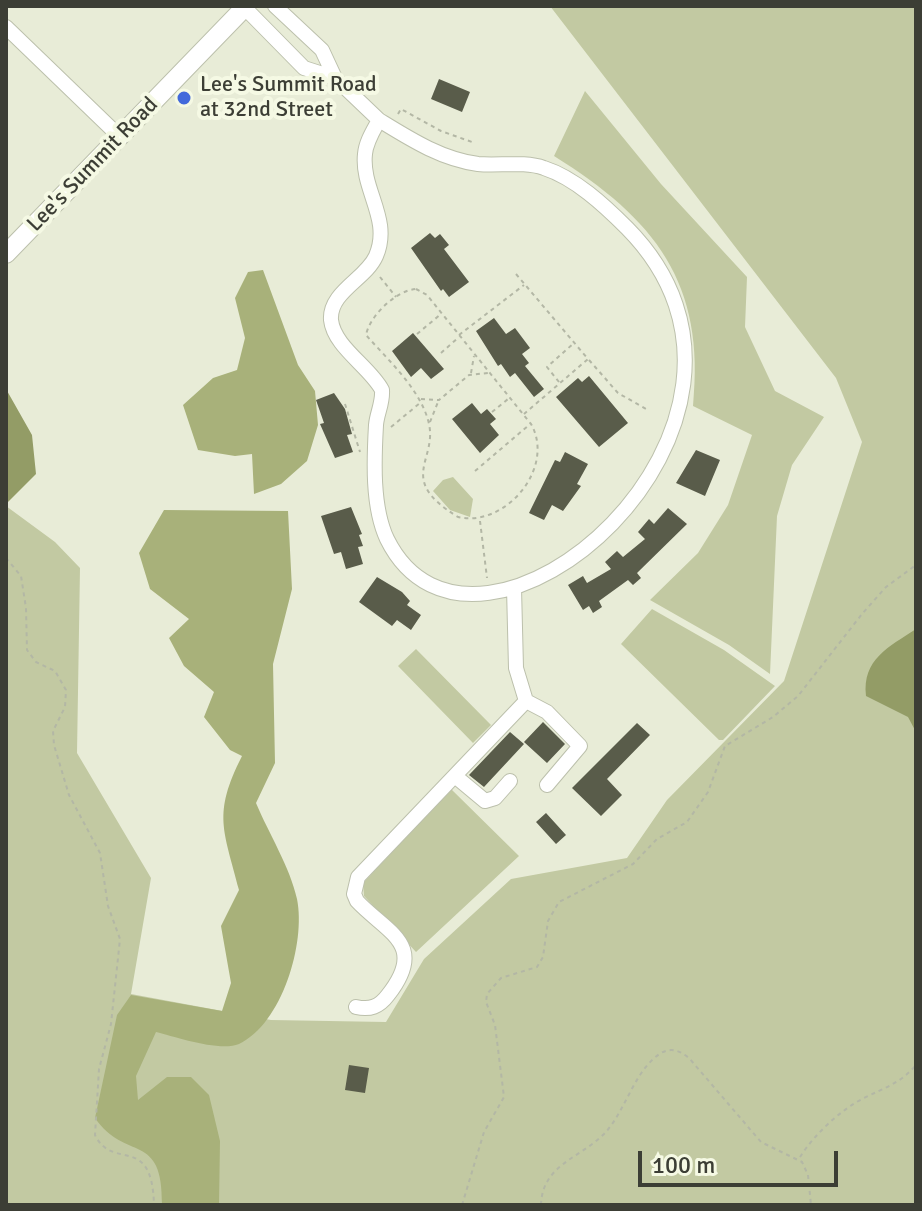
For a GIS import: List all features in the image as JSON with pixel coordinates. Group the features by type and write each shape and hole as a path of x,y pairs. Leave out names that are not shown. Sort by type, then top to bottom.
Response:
{"main road":[{"name":"Lee's Summit Road","path":"6,254 244,6"}],"street":[{"path":"244,6 304,68 335,78"},
{"path":"275,6 322,50 335,78 385,123 430,150 460,160 546,168 613,214 647,251 668,287 680,325 684,365 680,401 664,454 644,489 621,517 592,544 514,588 488,593 458,592 430,583 408,567 387,539 377,499 377,421 382,390 332,323 334,304 373,263 382,237 365,160 368,141 385,123"},
{"path":"6,27 120,137"},
{"path":"514,588 516,668 526,701 547,712 580,746 547,785"},
{"path":"356,1007 368,1009 381,1003 399,979 405,960 401,942 381,919 357,901 354,885 381,851 526,701"},
{"path":"455,776 485,801 495,798 510,781"}],"path":[{"path":"385,123 401,109 441,131 472,142"},
{"path":"516,274 618,393 646,409"},
{"path":"378,275 397,298"},
{"path":"441,353 525,285"},
{"path":"430,423 421,400 366,335 373,318 397,298 416,289 427,295 531,424 539,449 534,472 511,502 480,520 453,514 425,485 422,473 430,423 439,400 470,374 474,354"},
{"path":"417,334 442,314"},
{"path":"560,383 547,367 574,343"},
{"path":"523,415 588,359"},
{"path":"470,374 490,374"},
{"path":"492,412 509,398"},
{"path":"383,433 421,400 439,400"},
{"path":"345,404 360,453"},
{"path":"475,471 531,424"},
{"path":"480,520 488,593"},
{"path":"6,558 21,576 27,650 36,662 60,676 66,690 65,707 53,731 54,745 69,795 100,853 108,906 120,939 111,1024 99,1069 95,1135 101,1144 139,1159 148,1168 154,1205"},
{"path":"462,1205 484,1132 504,1097 495,1025 486,1002 489,989 501,978 537,967 544,953 548,921 559,902 633,864 657,839 687,822 708,792 725,746 773,717 798,696 870,605 916,565"},
{"path":"541,1205 551,1175 602,1135 646,1069 668,1050 689,1058 761,1142 799,1159 807,1170 811,1205"},
{"path":"799,1159 809,1143 845,1111 899,1082 916,1065"}],"shaded area":[{"path":"550,6 916,6 916,1205 6,1205 6,506 55,542 80,568 77,753 151,878 131,994 271,1020 386,1022 424,959 511,879 627,858 667,800 784,681 862,442 836,378"},
{"path":"585,91 661,184 747,277 745,327 775,391 824,417 792,465 777,516 770,674 729,645 650,600 698,553 728,505 752,435 693,406 695,363 691,324 681,289 666,258 646,230 620,204 554,156"},
{"path":"263,270 298,365 315,391 318,425 307,461 281,484 254,494 252,454 235,456 198,450 183,405 213,378 237,370 245,338 235,298 248,272"},
{"path":"6,389 32,435 36,474 6,504"},
{"path":"453,477 473,499 470,517 450,510 433,491 443,480"},
{"path":"164,510 288,511 292,589 273,664 275,763 256,803 297,899 298,937 294,959 279,1001 254,1034 239,1044 221,1046 156,1032 136,1076 138,1100 167,1077 191,1077 209,1095 220,1141 219,1205 162,1205 161,1182 149,1156 107,1132 95,1118 117,1015 131,995 222,1011 231,983 221,926 239,890 225,837 224,809 242,756 230,750 204,717 214,692 184,666 169,638 189,619 150,589 139,553"},
{"path":"652,609 724,650 775,686 723,740 719,740 621,644"},
{"path":"916,629 916,732 908,717 866,696 866,683 868,672 879,655"},
{"path":"416,649 491,725 473,743 398,666"},
{"path":"451,789 519,856 416,952 364,896 363,883"}],"building":[{"path":"439,79 470,92 462,112 431,99"},
{"path":"430,233 435,238 440,234 449,245 444,249 469,282 449,297 443,289 441,291 411,248"},
{"path":"494,318 506,334 515,328 530,348 522,354 529,363 525,366 544,389 534,397 515,373 510,377 501,364 498,366 476,331"},
{"path":"413,333 444,369 431,379 421,368 411,377 392,351"},
{"path":"589,376 628,423 599,447 556,397 578,378 582,382"},
{"path":"334,393 345,409 352,434 347,435 353,452 335,458 320,424 324,423 316,400"},
{"path":"472,403 481,414 487,409 496,419 490,424 499,435 480,453 452,419"},
{"path":"696,450 720,460 705,496 676,483"},
{"path":"565,452 588,464 577,484 581,486 563,511 552,505 544,520 529,513 555,460 560,462"},
{"path":"351,507 362,534 359,535 363,546 358,547 363,564 346,569 341,552 334,554 321,516"},
{"path":"668,508 687,524 637,573 641,578 633,585 628,580 599,601 602,607 593,613 589,606 583,610 568,585 583,576 587,583 611,569 605,562 617,551 623,557 645,539 638,532 649,519 654,524"},
{"path":"377,577 402,592 410,601 407,605 421,615 411,630 397,620 392,626 359,602"},
{"path":"543,722 565,744 547,763 524,742"},
{"path":"637,723 650,735 607,779 622,795 601,816 572,788"},
{"path":"510,732 524,744 484,787 469,775"},
{"path":"546,813 566,835 556,844 536,822"},
{"path":"349,1065 369,1068 365,1093 345,1090"}],"place":[{"name":"Lee's Summit Road at 32nd Street","path":"184,98"}]}
